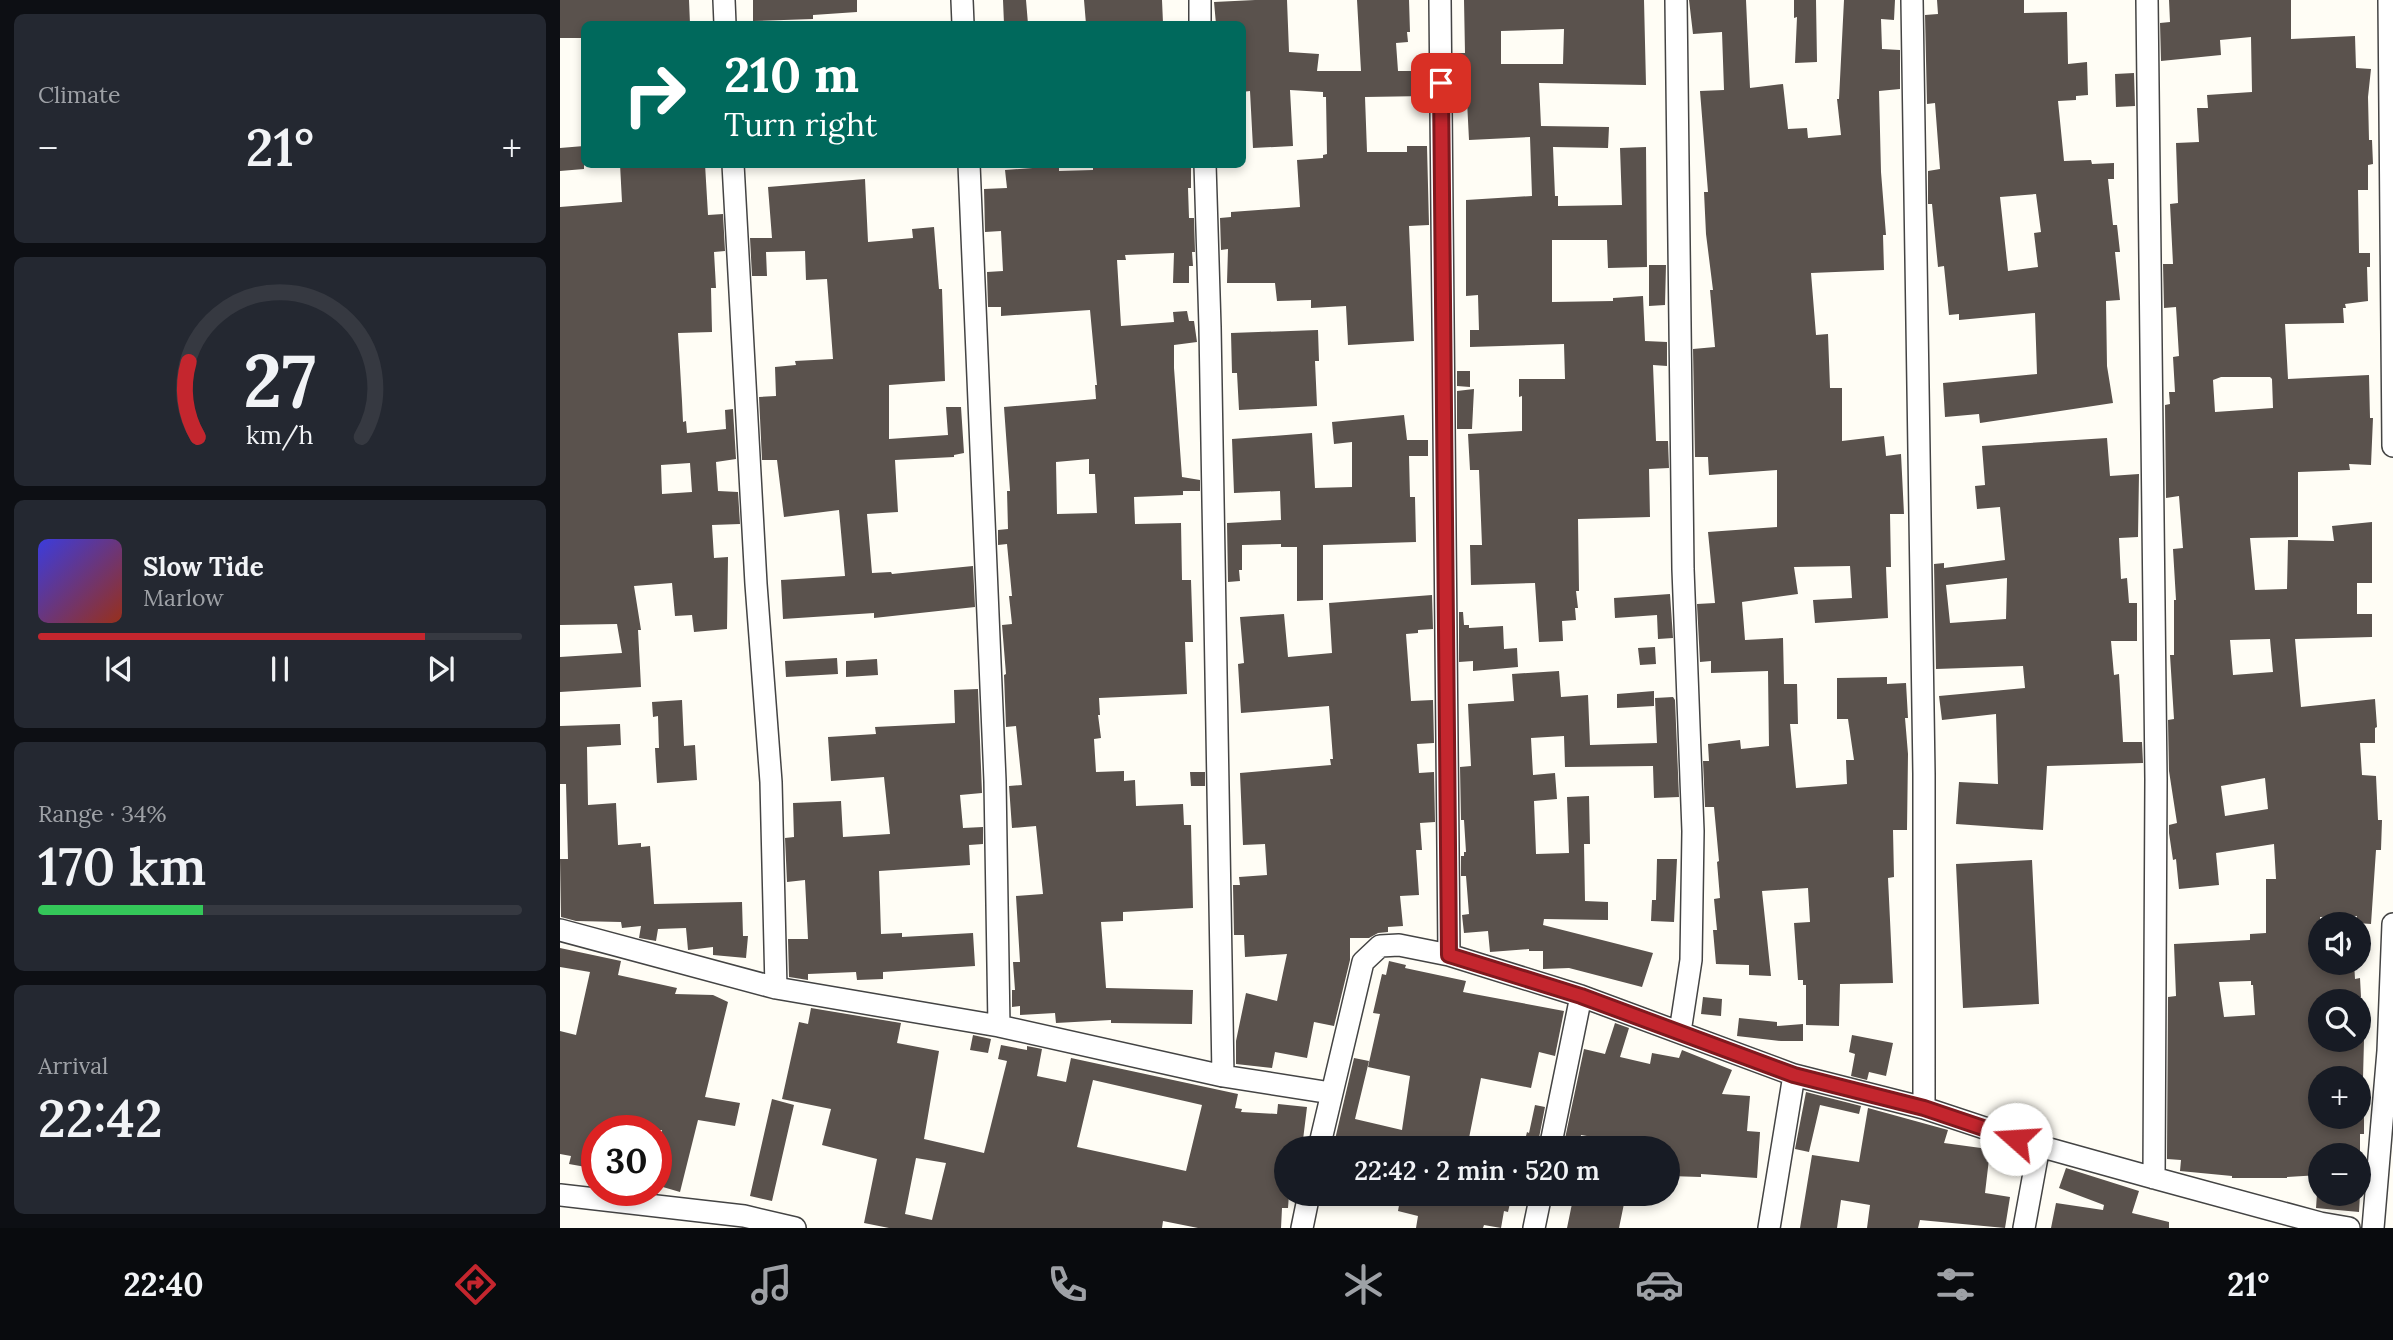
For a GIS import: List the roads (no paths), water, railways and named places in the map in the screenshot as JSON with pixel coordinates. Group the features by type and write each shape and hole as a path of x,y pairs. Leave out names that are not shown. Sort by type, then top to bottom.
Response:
{"street":[{"path":"724,0 725,21"},
{"path":"962,0 963,21"},
{"path":"1200,0 1200,21"},
{"path":"1440,0 1449,955"},
{"path":"1676,0 1682,569 1692,831 1691,960 1680,1032"},
{"path":"1912,0 1924,774 1924,1108"},
{"path":"2147,0 2156,779 2154,1178"},
{"path":"2389,0 2393,446"},
{"path":"733,168 756,584 771,782 776,988"},
{"path":"969,168 995,781 999,1026"},
{"path":"1205,168 1223,1076"},
{"path":"2373,1228 2388,1051 2393,925"},
{"path":"560,930 776,988 999,1026 1223,1076 1331,1093"},
{"path":"1322,1136 1363,962 1380,946 1399,945 1449,955 1581,996 1794,1075 1924,1108 2039,1146 2154,1178 2267,1218 2349,1228"},
{"path":"1552,1136 1581,996"},
{"path":"1769,1228 1794,1075"},
{"path":"2024,1228 2039,1146"},
{"path":"560,1195 744,1216 795,1228"},
{"path":"1302,1228 1307,1206"},
{"path":"1534,1228 1539,1206"}]}
